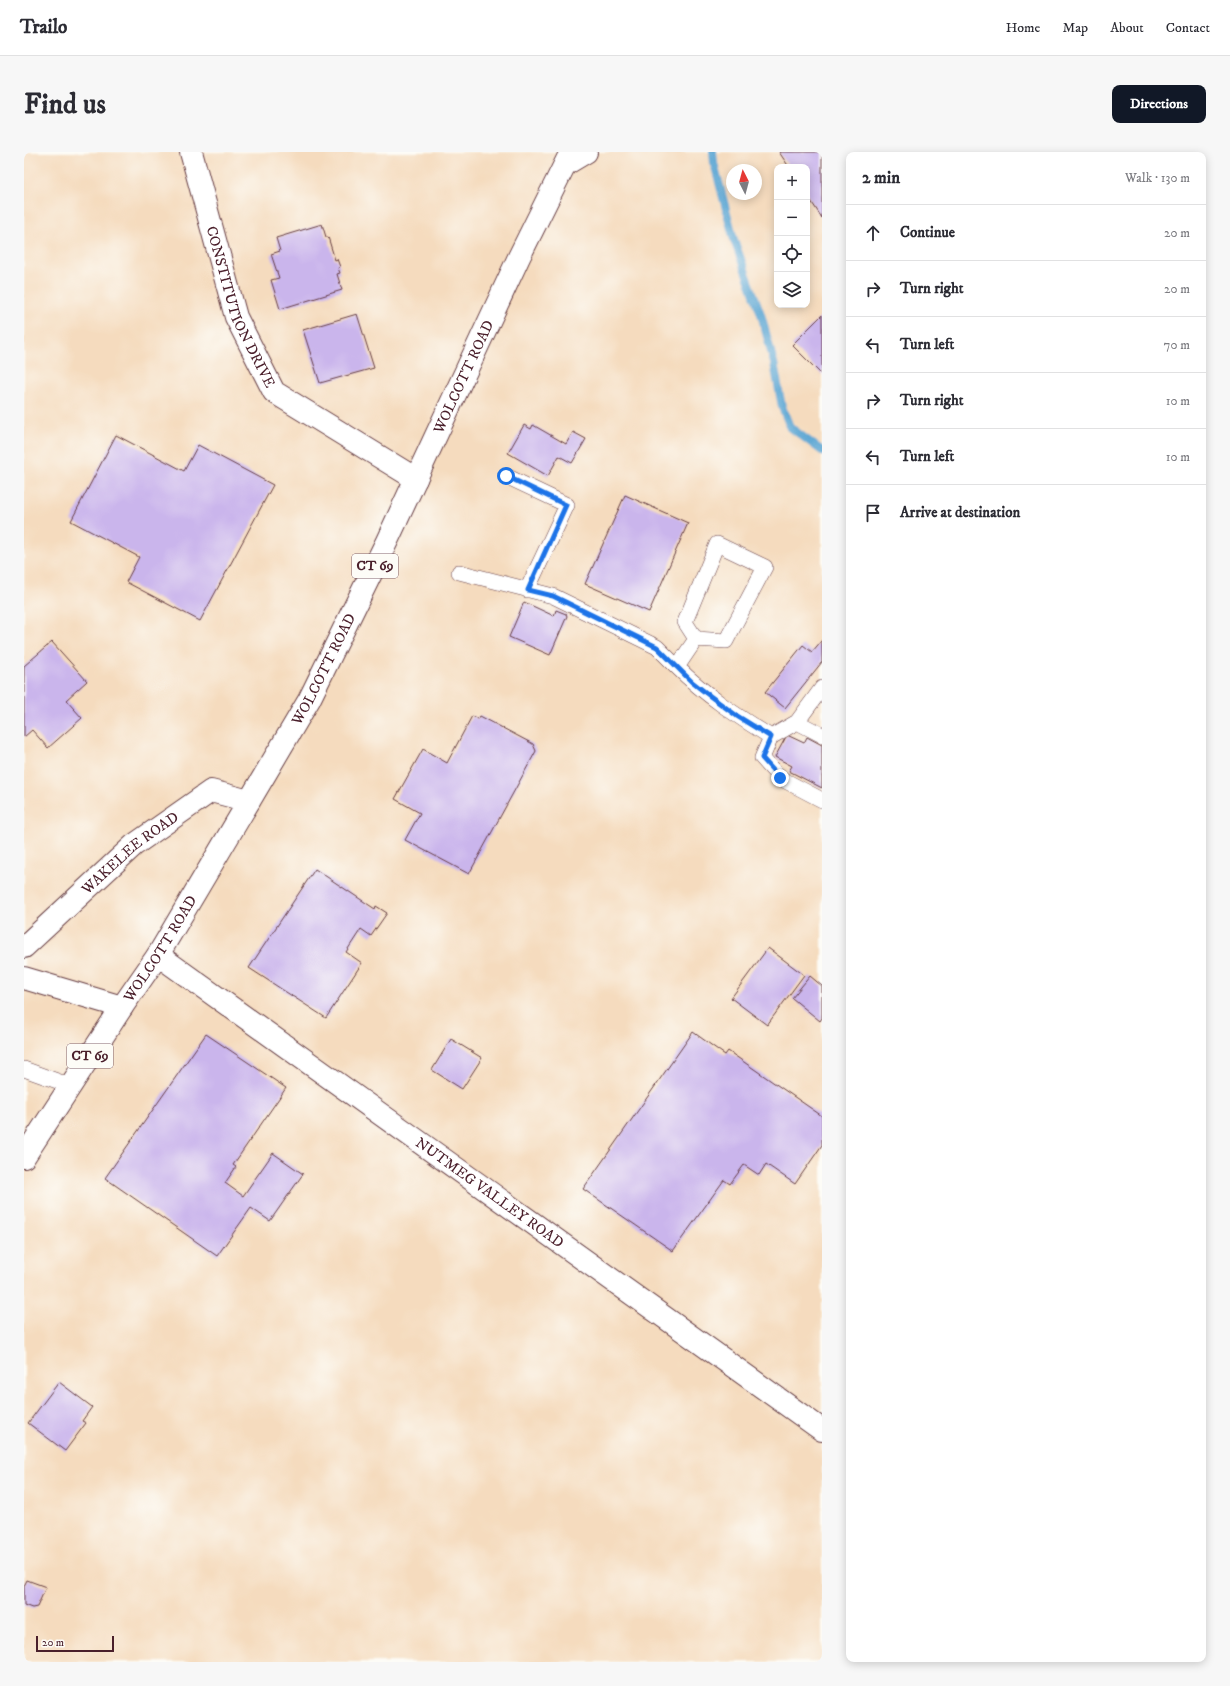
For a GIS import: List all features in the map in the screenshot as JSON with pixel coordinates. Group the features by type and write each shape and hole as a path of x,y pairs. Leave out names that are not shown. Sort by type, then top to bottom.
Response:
{"street":[{"name":"CONSTITUTION DRIVE","path":"191,152 236,317 274,392 416,479"},
{"path":"569,158 586,152"},
{"name":"WOLCOTT ROAD","path":"24,1158 122,1007 158,956 309,700 416,479 519,257 569,158"},
{"name":"WAKELEE ROAD","path":"24,947 134,846 211,791 249,801"},
{"name":"NUTMEG VALLEY ROAD","path":"158,956 822,1430"},
{"path":"24,978 122,1007"}],"lane":[{"path":"506,476 566,505 528,590"},
{"path":"717,544 764,567 726,641 696,639 684,622 717,544"},
{"path":"459,572 553,596 657,647 710,696 737,716 771,737"},
{"path":"677,667 696,639"},
{"path":"822,688 797,722 771,737 762,758 780,778 822,800"},
{"path":"797,722 822,735"},
{"path":"24,1069 71,1086"}],"building":[{"path":"779,152 822,152 822,218 810,200 810,164 787,164"},
{"path":"322,224 326,237 328,237 335,260 337,259 340,267 338,268 340,273 337,274 342,290 280,309 271,280 279,278 271,254 280,251 276,238"},
{"path":"357,314 374,368 320,383 303,330"},
{"path":"822,315 822,375 792,345"},
{"path":"524,425 531,429 533,425 566,444 573,432 586,439 572,463 559,456 548,476 508,453"},
{"path":"116,435 184,471 198,445 273,485 200,621 126,582 139,557 71,521"},
{"path":"625,495 688,523 649,612 585,584"},
{"path":"524,602 554,616 556,610 566,614 567,616 550,655 509,637"},
{"path":"822,640 822,662 785,708 765,692 803,645 812,652"},
{"path":"52,642 87,681 66,700 82,718 48,748 32,730 24,737 24,666"},
{"path":"472,716 478,719 480,716 533,744 536,751 469,874 405,840 420,813 395,799 423,749 447,763"},
{"path":"787,735 804,743 807,737 822,745 822,788 789,771 792,766 775,757"},
{"path":"315,869 375,909 376,906 387,913 371,936 361,929 346,952 362,963 326,1018 249,968"},
{"path":"768,948 804,975 767,1025 731,998"},
{"path":"810,976 822,986 822,1018 820,1021 792,998"},
{"path":"693,1032 725,1055 728,1051 822,1116 822,1145 795,1184 766,1164 759,1175 744,1165 730,1184 724,1180 673,1251 583,1189"},
{"path":"206,1034 286,1088 233,1165 236,1167 225,1183 243,1196 273,1153 303,1174 270,1221 251,1208 217,1256 105,1178"},
{"path":"451,1039 482,1058 462,1089 432,1070"},
{"path":"59,1382 92,1407 82,1421 86,1423 65,1451 28,1423"},
{"path":"27,1580 46,1587 37,1607 32,1608 24,1605 24,1586"}],"waterway":[{"path":"713,152 714,163 734,240 761,314 774,363 782,407 790,427 822,451"}],"route":[{"path":"506,476 566,505 528,590 553,596 657,647 692,682 737,716 771,737 762,758 780,778"}]}
